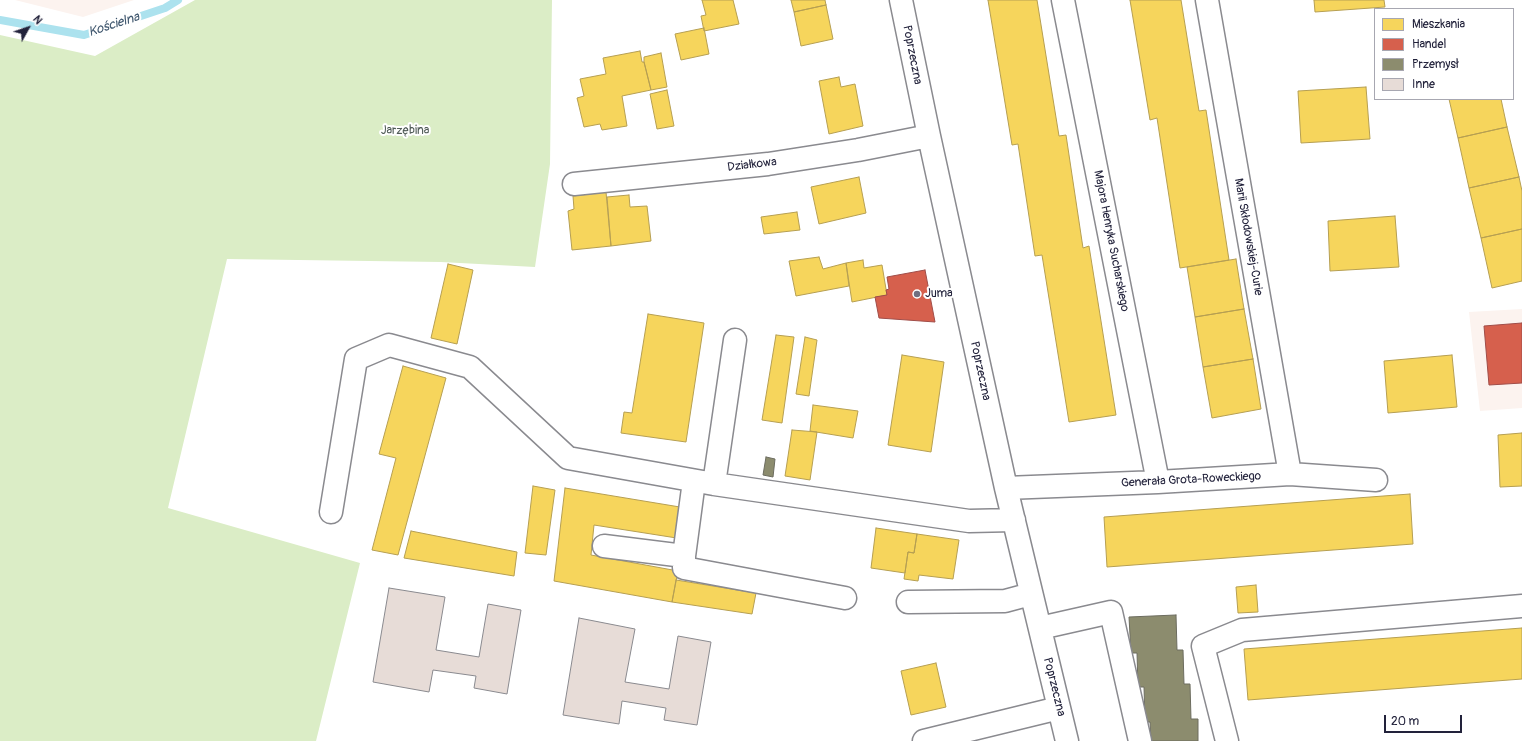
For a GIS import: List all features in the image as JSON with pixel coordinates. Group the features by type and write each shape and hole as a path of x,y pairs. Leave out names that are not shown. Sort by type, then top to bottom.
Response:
{"street":[{"name":"Poprzeczna","path":"901,0 929,136 1006,488 1067,741"},
{"name":"Majora Henryka Sucharskiego","path":"1063,0 1158,482"},
{"name":"Marii Skłodowskiej-Curie","path":"1207,0 1290,474"},
{"name":"Działkowa","path":"574,184 768,164 858,150 929,136"},
{"path":"736,340 704,482 684,556 684,568 845,598"},
{"path":"331,512 356,359 389,345 470,367 568,458 704,482 969,521 1014,520"},
{"name":"Generała Grota-Roweckiego","path":"1006,488 1158,482 1290,474 1376,480"},
{"path":"604,546 684,556"},
{"path":"908,602 1005,601 1031,594"},
{"path":"1227,741 1203,646 1242,630 1522,606"},
{"path":"1040,628 1111,612 1140,741"},
{"path":"924,741 1059,708"}],"shaded area":[{"path":"15,0 134,0 83,17"},
{"path":"1522,309 1522,408 1480,411 1469,312"}],"green space":[{"name":"Jarzębina","path":"195,0 552,0 550,164 535,267 441,262 227,259 168,508 360,563 316,741 0,741 0,35 95,56"}],"building: Mieszkania":[{"path":"702,0 733,0 739,24 704,31 701,16 706,15"},
{"path":"791,0 825,0 826,5 794,12"},
{"path":"988,0 1037,0 1059,136 1066,135 1083,248 1089,246 1116,415 1069,422 1042,255 1035,256 1018,144 1012,145"},
{"path":"1130,0 1181,0 1199,111 1206,110 1229,260 1180,268 1157,118 1150,120"},
{"path":"1314,0 1384,0 1385,7 1315,12"},
{"path":"826,5 833,39 801,46 794,12"},
{"path":"704,28 709,54 681,60 675,34"},
{"path":"640,51 651,90 622,96 627,126 602,130 600,124 584,127 577,98 584,96 580,79 606,74 603,58"},
{"path":"661,53 667,87 651,90 644,57"},
{"path":"839,77 841,87 855,84 863,126 829,134 819,81"},
{"path":"1366,87 1370,139 1301,143 1298,91"},
{"path":"667,90 674,126 657,129 650,94"},
{"path":"1449,100 1501,100 1507,127 1458,138"},
{"path":"1507,127 1519,177 1469,188 1458,138"},
{"path":"859,177 866,213 819,224 811,187"},
{"path":"1519,177 1522,191 1522,229 1481,238 1469,188"},
{"path":"606,192 611,246 572,250 568,211 574,209 573,196"},
{"path":"629,195 630,207 647,206 651,241 611,246 607,197"},
{"path":"797,212 800,230 764,234 761,217"},
{"path":"1395,216 1399,267 1330,271 1328,221"},
{"path":"1522,229 1522,281 1492,288 1481,238"},
{"path":"819,257 823,269 846,263 849,286 796,296 789,261"},
{"path":"1236,259 1244,309 1195,317 1187,267"},
{"path":"863,260 864,268 882,265 887,295 852,302 846,263"},
{"path":"448,264 473,270 457,344 431,338"},
{"path":"1244,309 1253,359 1203,367 1195,317"},
{"path":"648,314 704,323 686,442 621,433 624,412 632,413"},
{"path":"776,335 794,337 782,423 762,420"},
{"path":"805,337 817,340 809,396 796,394"},
{"path":"902,355 944,362 931,452 888,445"},
{"path":"1452,355 1457,407 1388,413 1384,361"},
{"path":"1253,359 1261,409 1212,418 1203,367"},
{"path":"403,366 446,378 398,555 372,550 396,458 379,454"},
{"path":"813,405 858,411 853,438 810,431"},
{"path":"792,430 817,432 810,480 785,476"},
{"path":"1522,433 1522,486 1500,487 1498,435"},
{"path":"533,486 555,490 546,555 525,553"},
{"path":"565,488 686,508 683,539 594,525 591,555 678,571 672,602 554,581"},
{"path":"1410,494 1413,544 1107,567 1104,517"},
{"path":"876,528 917,534 914,553 908,552 905,573 871,568"},
{"path":"411,531 517,552 514,576 404,558"},
{"path":"917,534 959,540 953,579 919,575 918,581 904,579 908,552 914,553"},
{"path":"676,580 756,593 752,614 672,602"},
{"path":"1256,585 1258,612 1238,613 1236,587"},
{"path":"1522,628 1522,679 1248,700 1244,649"},
{"path":"936,663 946,707 911,715 901,671"}],"building: Handel":[{"path":"925,270 935,322 879,318 875,297 887,295 886,290 889,289 887,277"},
{"path":"1522,323 1522,383 1489,385 1484,326"}],"building: Przemysł":[{"path":"766,457 775,459 773,477 763,475"},
{"path":"1176,615 1177,650 1183,650 1184,684 1190,684 1191,719 1198,719 1198,741 1151,741 1150,722 1145,722 1144,687 1138,687 1137,653 1131,653 1129,617"}],"building: Inne":[{"path":"389,588 445,597 436,650 479,657 488,604 521,610 507,694 474,688 476,676 433,670 429,692 373,682"},
{"path":"579,618 635,629 625,682 669,689 678,636 711,642 697,725 664,720 666,708 622,701 619,724 563,715"}],"waterway":[{"name":"Kościelna","path":"0,20 84,35 165,8 178,0"}],"place":[{"name":"Juma","path":"917,294"}]}
